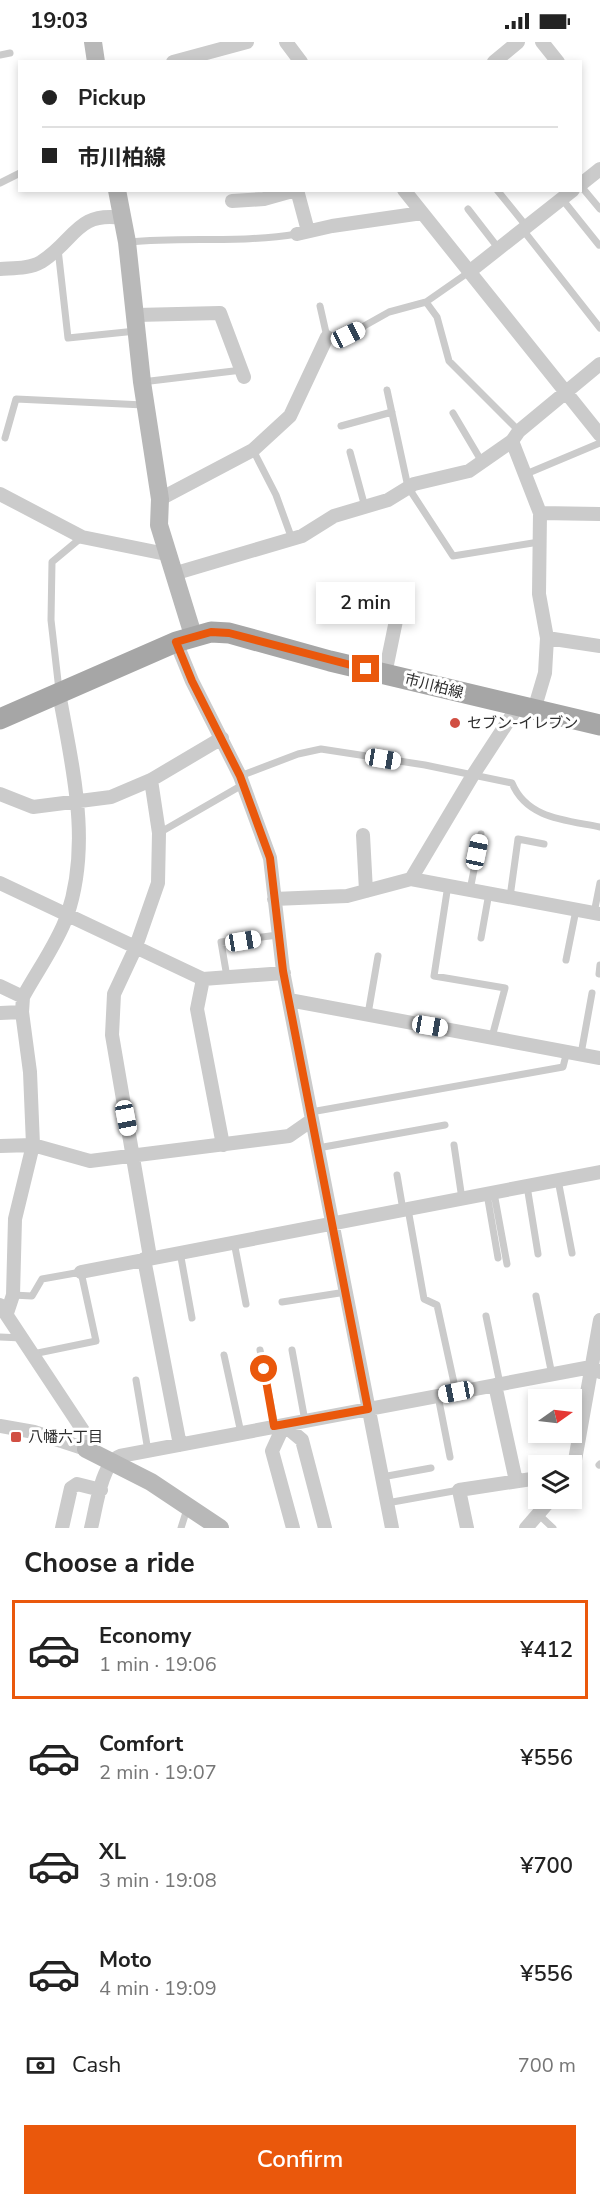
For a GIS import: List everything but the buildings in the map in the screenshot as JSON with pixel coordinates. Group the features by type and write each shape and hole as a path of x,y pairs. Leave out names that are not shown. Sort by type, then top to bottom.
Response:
{"main road":[{"name":"市川柏線","path":"0,719 185,638 211,632 229,633 385,674 600,725"}],"street":[{"path":"93,42 96,60"},
{"path":"180,60 247,42"},
{"path":"286,42 300,60"},
{"path":"496,60 518,42"},
{"path":"543,42 556,60"},
{"path":"582,183 600,169"},
{"path":"117,192 127,242 142,382 160,499 159,525 173,574 192,681 242,780 270,858 284,973 392,1528"},
{"path":"232,201 264,199 289,192"},
{"path":"296,192 302,233 422,213"},
{"path":"408,195 566,392 594,418 600,435"},
{"path":"469,272 568,195"},
{"path":"0,269 39,263 58,249 82,224 103,215 122,218"},
{"path":"136,323 220,313 243,374"},
{"path":"160,499 253,450 290,416 327,337"},
{"path":"173,574 292,539 334,516 388,500 408,487 441,476 469,471 516,436 600,364"},
{"path":"411,879 473,775 526,708 545,673 547,638 539,594 540,513 516,436"},
{"path":"0,494 82,537 166,554"},
{"path":"540,513 600,514"},
{"path":"385,674 400,601"},
{"path":"547,638 600,646"},
{"path":"59,693 78,802 79,855 67,916 23,997 22,1012 30,1072 33,1145 15,1219 14,1295 3,1309 84,1432 86,1449"},
{"path":"0,794 33,807 111,796 151,780 222,738"},
{"path":"151,780 159,833 158,883 135,949 114,994 112,1035 133,1156 147,1258 180,1444"},
{"path":"363,835 366,891"},
{"path":"274,899 326,899 411,879 597,914"},
{"path":"0,883 135,949 203,979 284,973"},
{"path":"203,979 197,1009 223,1145"},
{"path":"0,986 23,997"},
{"path":"289,1000 600,1058"},
{"path":"0,1013 22,1012"},
{"path":"0,1146 33,1145 90,1161 290,1136 312,1116"},
{"path":"81,1272 600,1172"},
{"path":"582,1407 596,1369 600,1320"},
{"path":"92,1528 106,1471 112,1461 120,1456 498,1384 596,1369"},
{"path":"498,1384 516,1481"},
{"path":"279,1425 272,1451 293,1528"},
{"path":"279,1425 302,1440 325,1528"},
{"path":"0,1426 34,1432 86,1449 112,1461 220,1528"},
{"path":"467,1528 459,1490 528,1479"},
{"path":"62,1528 71,1488 76,1484 101,1490"},
{"path":"526,1528 542,1509"}],"lane":[{"path":"0,55 10,53"},
{"path":"0,183 18,174"},
{"path":"582,187 600,209"},
{"path":"498,192 600,328"},
{"path":"568,195 599,244"},
{"path":"468,209 499,249"},
{"path":"127,242 210,237 252,240 302,233"},
{"path":"58,249 68,338 136,323"},
{"path":"320,306 327,337 348,335 389,312 426,302 469,272"},
{"path":"426,302 437,317 449,361 516,436"},
{"path":"142,382 243,374"},
{"path":"387,390 408,487 453,556 540,542"},
{"path":"4,438 16,399 145,405"},
{"path":"341,426 392,412"},
{"path":"453,413 482,462"},
{"path":"526,474 600,443"},
{"path":"253,450 276,495 292,539"},
{"path":"350,452 365,507"},
{"path":"59,693 51,620 52,562 82,537"},
{"path":"159,833 242,780 298,754 321,749 512,783 517,794 530,808 549,817 600,827"},
{"path":"470,890 481,834"},
{"path":"510,897 518,839 544,844"},
{"path":"597,914 600,883"},
{"path":"448,885 434,976 505,988 492,1037"},
{"path":"481,938 489,893"},
{"path":"566,960 576,910"},
{"path":"227,977 221,942 278,935"},
{"path":"368,1014 378,956"},
{"path":"598,975 600,965"},
{"path":"312,1116 563,1067 574,1052 592,993"},
{"path":"318,1148 445,1125"},
{"path":"454,1145 462,1199"},
{"path":"397,1175 424,1299 437,1305 456,1392"},
{"path":"558,1180 572,1253"},
{"path":"527,1186 538,1254"},
{"path":"490,1193 498,1258"},
{"path":"490,1193 507,1264"},
{"path":"234,1242 246,1304"},
{"path":"180,1252 192,1318"},
{"path":"14,1295 32,1296 42,1279 81,1272 96,1341 33,1354"},
{"path":"282,1302 346,1292"},
{"path":"536,1296 552,1375"},
{"path":"486,1316 498,1384"},
{"path":"0,1337 22,1338"},
{"path":"260,1350 279,1425"},
{"path":"292,1350 305,1420"},
{"path":"224,1355 241,1433"},
{"path":"136,1380 148,1451"},
{"path":"438,1396 450,1457"},
{"path":"382,1477 431,1468"},
{"path":"387,1503 459,1490"},
{"path":"182,1528 187,1506"},
{"path":"538,1514 553,1528"}],"place":[{"name":"セブン-イレブン","path":"455,723"},
{"name":"八幡六丁目","path":"16,1437"}],"route":[{"path":"264,1369 274,1426 368,1409 283,971 270,858 240,776 192,681 176,642 193,635 211,632 229,633 366,669"}]}
